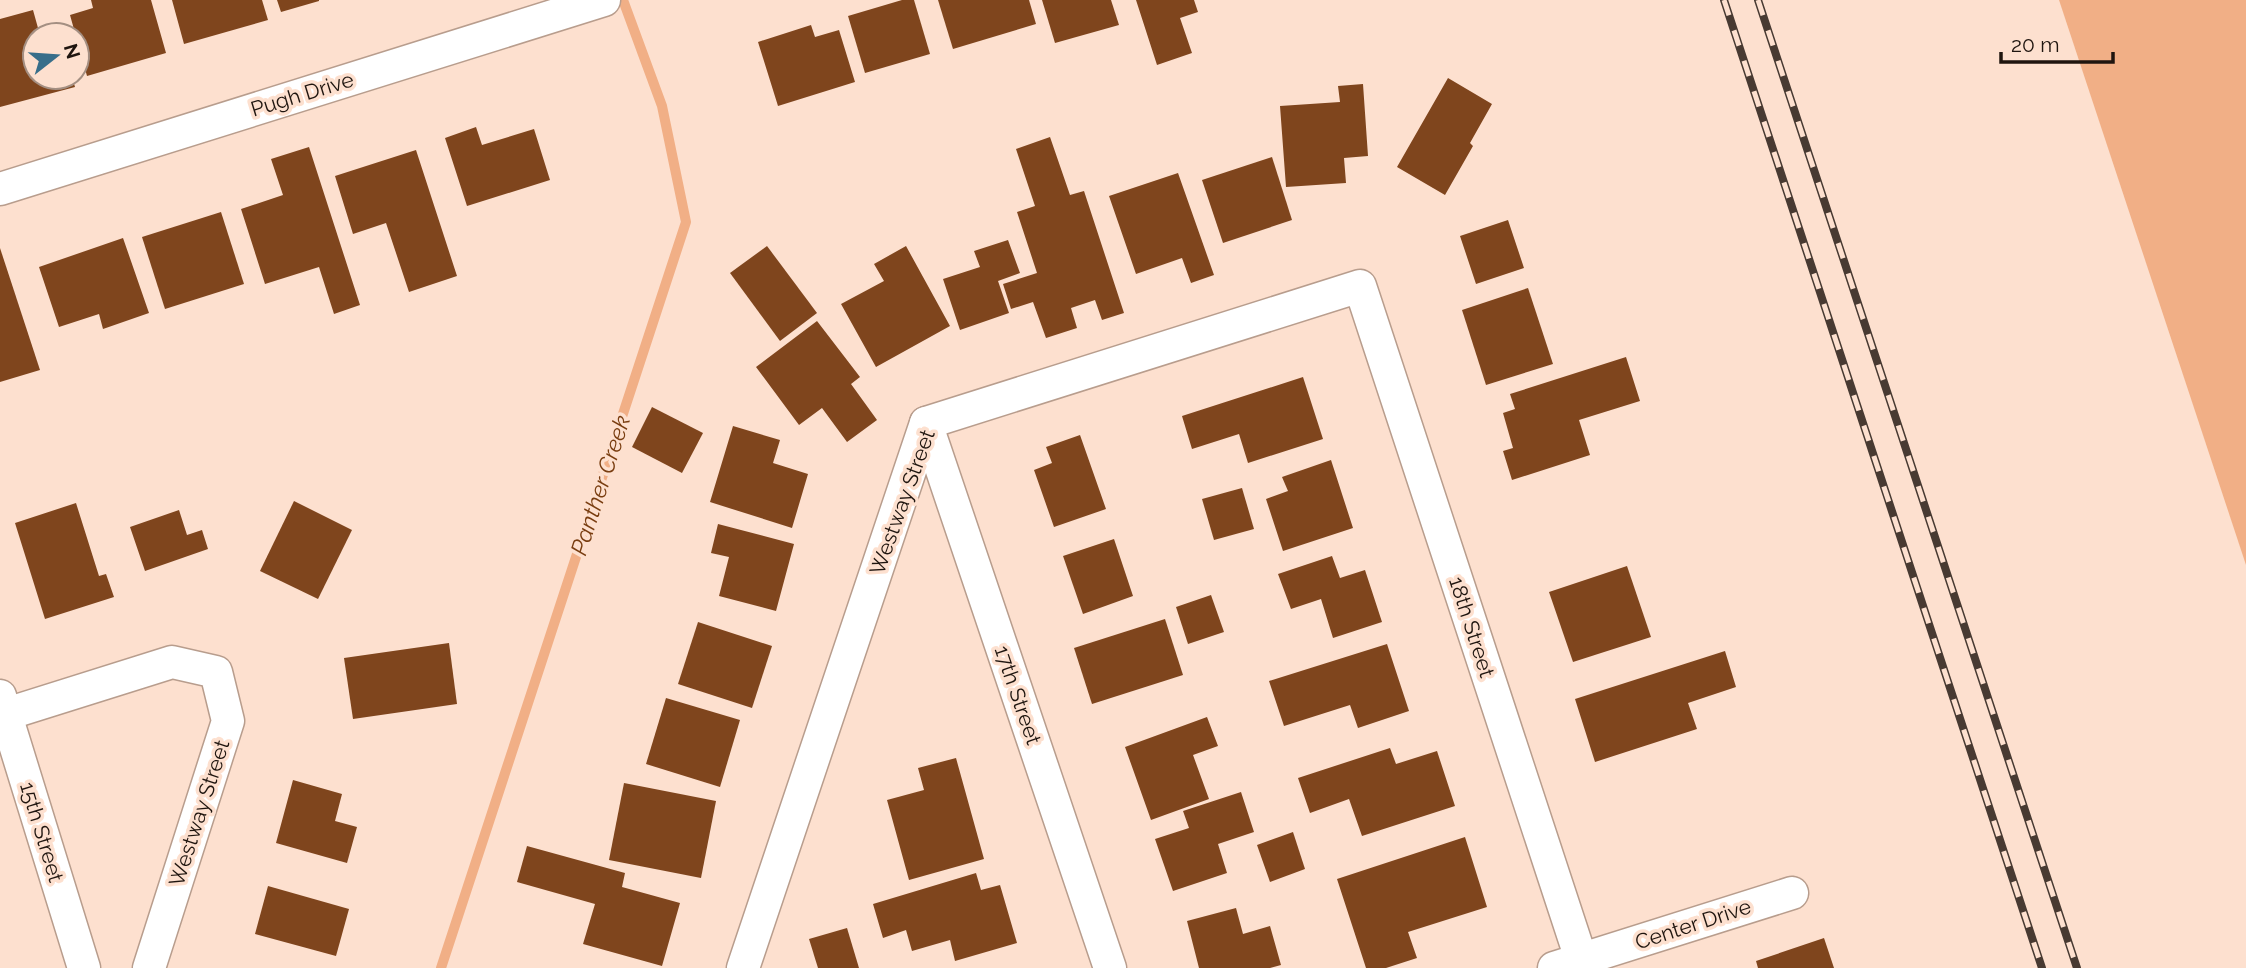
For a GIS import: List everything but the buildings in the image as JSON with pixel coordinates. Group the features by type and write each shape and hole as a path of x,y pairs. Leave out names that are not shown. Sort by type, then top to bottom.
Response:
{"street":[{"name":"Pugh Drive","path":"0,189 597,2"},
{"name":"Westway Street","path":"743,968 926,422 1360,286"},
{"name":"18th Street","path":"1360,286 1573,965"},
{"name":"17th Street","path":"926,422 1110,968"},
{"name":"Westway Street","path":"2,709 172,662 216,672 228,721 149,968"},
{"name":"15th Street","path":"2,709 84,968"},
{"name":"Center Drive","path":"1573,965 1792,892"}],"shaded area":[{"path":"2059,0 2246,0 2246,565"}],"waterway":[{"name":"Panther Creek","path":"441,968 686,222 662,106 623,0"}],"railway":[{"path":"1724,0 2042,968"},
{"path":"1758,0 2077,968"}]}
